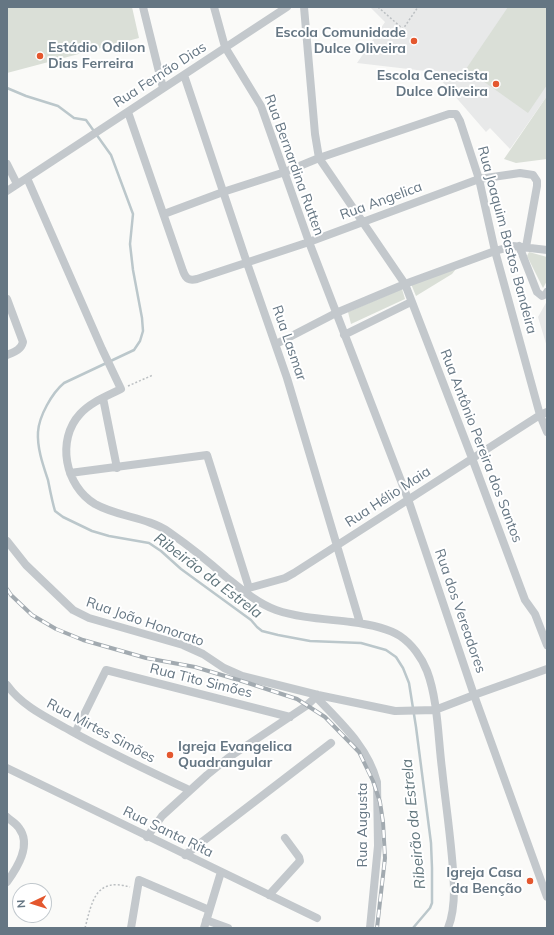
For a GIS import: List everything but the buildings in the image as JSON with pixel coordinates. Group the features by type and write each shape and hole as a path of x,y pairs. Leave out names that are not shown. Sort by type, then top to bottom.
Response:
{"street":[{"path":"143,7 163,88"},
{"name":"Rua Bernardina Rutten","path":"214,7 226,47 261,106 309,242 344,335"},
{"name":"Rua Fernão Dias","path":"7,190 116,120 286,7"},
{"path":"128,112 164,214 223,192 284,172 319,158 315,134 304,7"},
{"name":"Rua Lasmar","path":"184,75 287,378 360,623"},
{"name":"Rua Joaquim Bastos Bandeira","path":"319,158 452,113 458,116 479,178 495,251 544,413 547,432"},
{"name":"Rua Antônio Pereira dos Santos","path":"319,158 405,284 525,600 535,614 547,645"},
{"path":"7,164 17,184"},
{"name":"Rua Angelica","path":"164,214 185,277 190,279 200,278 309,242 479,178 529,173 536,177 537,186 522,246"},
{"path":"27,178 121,389 82,411 71,427 68,434 66,449 70,473 76,486 89,500 97,505 148,522 166,530 247,590 264,605 276,610 360,623 387,630 400,636 409,644 418,654 426,668 430,683 432,711 454,889 453,904 448,928"},
{"path":"276,344 336,312 405,284 495,251 513,246 547,250"},
{"path":"522,246 537,292 542,296 547,292"},
{"path":"7,299 23,339 21,348 10,353"},
{"path":"344,335 411,302"},
{"name":"Rua dos Vereadores","path":"344,335 408,499 474,695 547,897"},
{"path":"103,398 117,468"},
{"name":"Rua Hélio Maia","path":"247,590 294,573 544,413"},
{"path":"70,473 207,455 247,590"},
{"name":"Rua João Honorato","path":"7,541 26,565 77,613 97,621 182,646 203,654 224,668 242,676 318,695 395,711 432,711"},
{"path":"432,711 547,669"},
{"name":"Rua Tito Simões","path":"75,733 106,670 290,717"},
{"name":"Rua Mirtes Simões","path":"7,685 21,701 30,708 112,754 189,790"},
{"path":"147,837 162,816 189,790 228,758 306,706 318,695"},
{"name":"Rua Augusta","path":"318,695 319,700 359,743 377,782 378,846 370,928"},
{"path":"185,855 331,743"},
{"name":"Rua Santa Rita","path":"7,768 147,837 318,918"},
{"path":"7,818 19,828 24,847 21,860 7,882"},
{"path":"269,895 300,861 299,856 285,838"},
{"path":"221,872 205,924 225,927"},
{"path":"131,928 139,880 209,910"}],"path":[{"path":"378,7 403,29 418,7"},
{"path":"121,389 153,374"},
{"path":"85,928 95,895 101,889 106,886 119,884 137,889"}],"shaded area":[{"name":"Estádio Odilon Dias Ferreira","path":"7,7 132,7 139,38 7,73"},
{"name":"Escola Cenecista Dulce Oliveira","path":"370,7 547,7 547,96 510,149 490,128 486,132 434,72 357,63 385,22"},
{"path":"508,7 547,7 547,85 528,113 466,69"},
{"path":"547,96 547,159 516,163 504,159"},
{"path":"529,252 547,257 547,281 543,288 527,256"},
{"path":"456,269 452,274 416,296 411,284"},
{"path":"402,289 405,299 351,324 348,312"},
{"path":"547,301 547,347 538,317"}],"waterway":[{"name":"Ribeirão da Estrela","path":"7,88 26,96 58,106 74,118 86,120 111,155 133,214 130,244 143,331 140,341 134,350 64,383 59,387 47,405 39,426 38,444 55,511 63,517 92,531 109,536 149,543 161,551 181,569 251,620 262,631 310,641 361,643 386,650 396,657 403,668 409,683 431,843 432,903 430,908 413,928"}],"railway":[{"path":"7,589 11,595 32,615 56,629 83,640 146,658 195,667 245,682 297,699 325,717 359,752 373,781 380,802 383,822 385,858 377,928"}],"place":[{"name":"Escola Comunidade Dulce Oliveira","path":"414,41"},
{"name":"Estádio Odilon Dias Ferreira","path":"40,56"},
{"name":"Escola Cenecista Dulce Oliveira","path":"496,84"},
{"name":"Igreja Evangelica Quadrangular","path":"170,755"},
{"name":"Igreja Casa da Benção","path":"530,881"}]}
